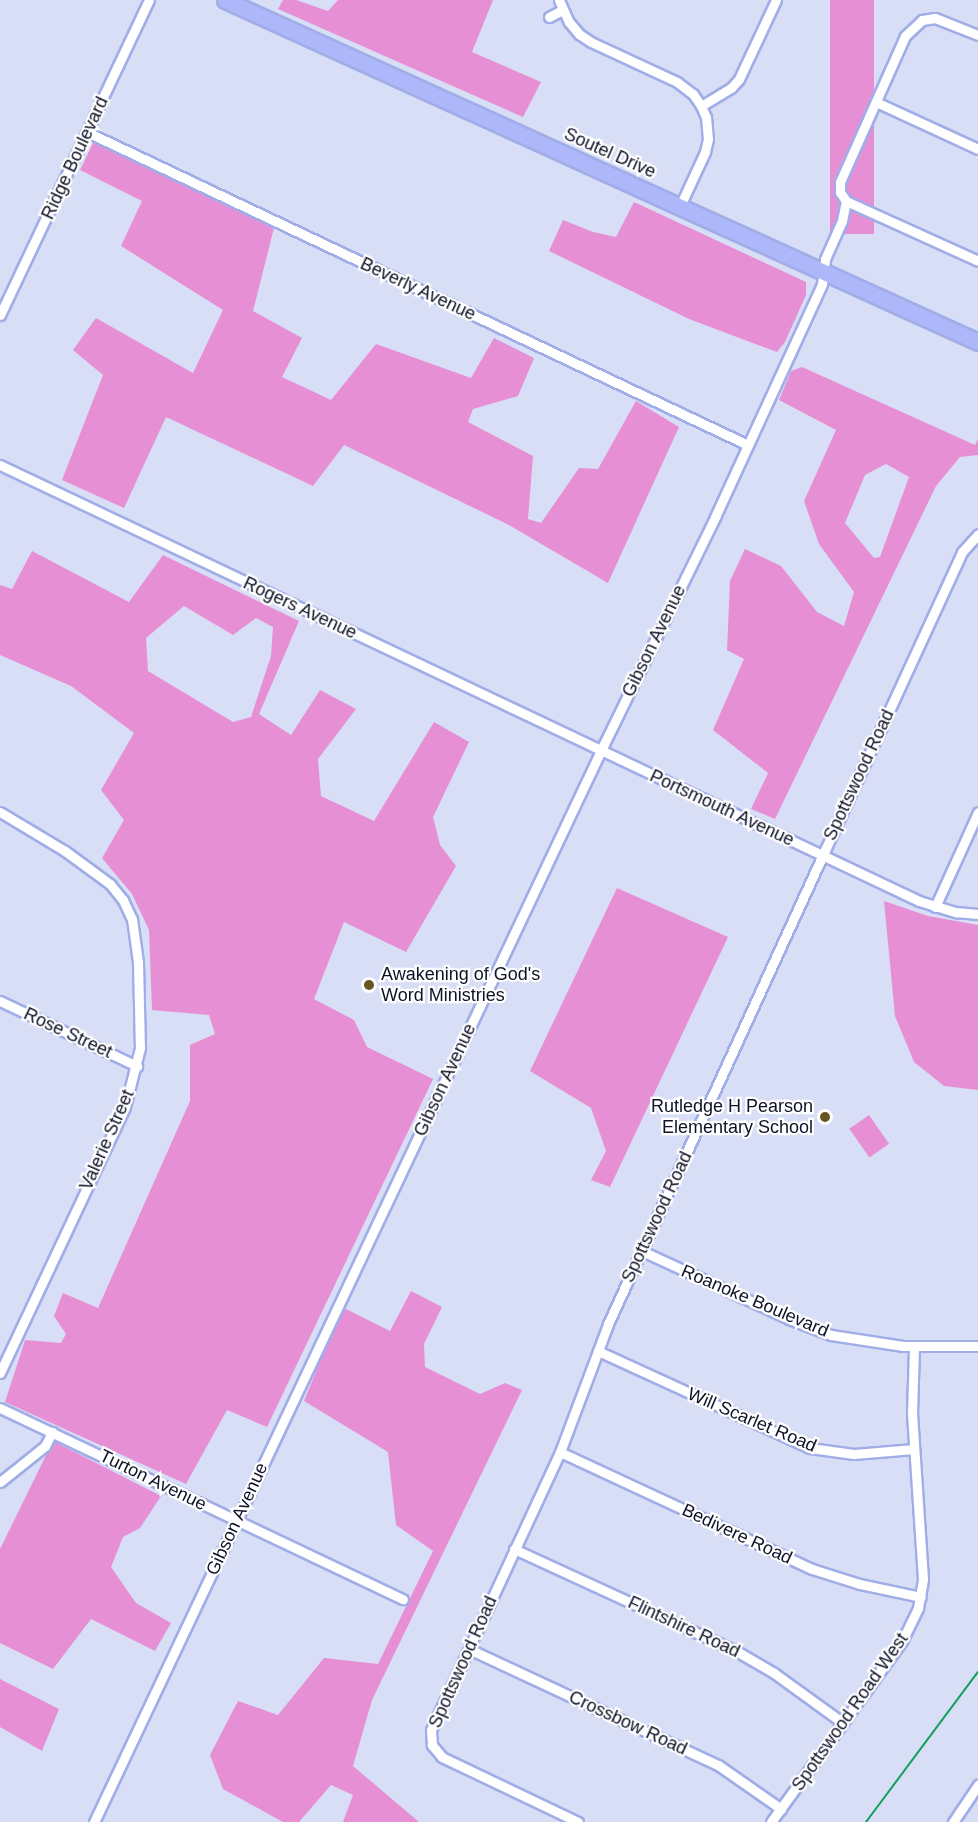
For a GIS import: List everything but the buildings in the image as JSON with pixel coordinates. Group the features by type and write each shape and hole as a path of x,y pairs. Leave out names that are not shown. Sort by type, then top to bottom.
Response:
{"main road":[{"name":"Soutel Drive","path":"225,0 823,272 977,338"}],"street":[{"name":"Ridge Boulevard","path":"0,315 149,0"},
{"path":"559,0 569,22 591,42 677,82 693,94 701,106 706,117 708,139 680,206"},
{"path":"701,106 731,88 739,79 776,0"},
{"path":"549,16 562,10"},
{"path":"978,35 946,20 934,18 922,20 905,36 840,182 840,192 846,201 978,261"},
{"path":"876,102 978,148"},
{"name":"Beverly Avenue","path":"87,132 748,445"},
{"name":"Gibson Avenue","path":"94,1822 601,750 748,445 822,284 825,259 842,221 846,201"},
{"name":"Rogers Avenue","path":"0,465 601,750"},
{"name":"Spottswood Road","path":"578,1822 442,1757 432,1745 431,1730 560,1452 598,1351 822,856 962,552 978,534"},
{"name":"Portsmouth Avenue","path":"601,750 934,907 978,914"},
{"name":"Valerie Street","path":"0,812 65,852 110,884 128,908 134,930 140,982 140,1048 125,1107 0,1373"},
{"path":"934,907 978,812"},
{"name":"Rose Street","path":"0,1001 136,1066"},
{"name":"Roanoke Boulevard","path":"642,1251 808,1327 856,1341 914,1346 978,1346"},
{"name":"Spottswood Road West","path":"771,1822 902,1641 914,1620 921,1597 923,1554 912,1414 914,1346"},
{"name":"Will Scarlet Road","path":"598,1351 810,1448 854,1454 914,1449"},
{"name":"Turton Avenue","path":"0,1408 403,1599"},
{"path":"0,1482 45,1446 52,1432"},
{"name":"Bedivere Road","path":"560,1452 812,1569 860,1584 921,1597"},
{"name":"Flintshire Road","path":"514,1549 738,1652 774,1673 843,1724"},
{"name":"Crossbow Road","path":"469,1649 718,1765 781,1809"},
{"path":"953,1822 978,1785"}],"shaded area":[{"path":"283,0 296,0 328,11 338,0 493,0 472,52 541,82 523,117 278,9"},
{"path":"830,0 874,0 874,234 830,234"},
{"path":"94,141 274,228 253,311 302,338 282,377 331,400 376,344 471,378 494,338 534,358 518,396 473,409 468,422 533,456 528,519 541,523 579,468 598,469 636,401 679,427 608,583 507,524 344,445 313,486 166,417 124,508 62,480 103,375 73,350 96,318 193,373 223,310 121,246 142,201 80,170"},
{"path":"634,202 806,282 806,295 785,342 777,352 689,319 549,251 563,220 593,232 616,237"},
{"path":"802,367 975,445 978,439 978,455 960,457 936,486 775,819 751,809 768,773 713,730 744,659 727,650 730,581 745,549 781,566 817,612 844,626 854,592 819,544 804,501 836,430 779,400 791,371","holes":["886,464 909,477 880,557 874,558 845,523 865,475"]},
{"path":"32,551 129,602 163,555 299,621 259,714 291,735 320,690 356,709 318,759 321,796 374,821 434,722 469,742 433,817 440,845 456,866 406,952 344,922 314,999 354,1020 367,1047 433,1079 267,1427 227,1410 186,1484 5,1402 25,1340 61,1343 66,1334 54,1316 63,1293 98,1308 190,1101 190,1045 215,1034 209,1015 152,1010 149,930 132,894 102,858 124,820 101,790 134,733 71,686 0,655 0,585 12,589","holes":["184,606 233,635 256,618 273,627 271,656 251,717 233,722 148,671 146,638"]},
{"path":"617,888 728,937 610,1187 591,1180 606,1151 591,1108 530,1071"},
{"path":"884,901 928,916 978,925 978,1090 944,1086 914,1062 895,1016"},
{"path":"869,1115 889,1144 869,1157 849,1129"},
{"path":"411,1291 442,1307 424,1344 425,1367 480,1394 505,1383 522,1390 372,1700 353,1766 419,1822 343,1822 353,1795 331,1785 299,1822 283,1822 223,1789 210,1755 238,1701 278,1715 324,1658 378,1664 433,1551 396,1525 388,1452 304,1401 342,1307 390,1331"},
{"path":"53,1441 161,1496 140,1528 123,1537 111,1567 136,1603 171,1623 155,1651 91,1619 53,1669 0,1643 0,1549"},
{"path":"0,1679 59,1709 42,1751 0,1727"}],"waterway":[{"path":"866,1822 978,1672"}],"place":[{"name":"Awakening of God's Word Ministries","path":"369,985"},
{"name":"Rutledge H Pearson Elementary School","path":"825,1117"}]}
